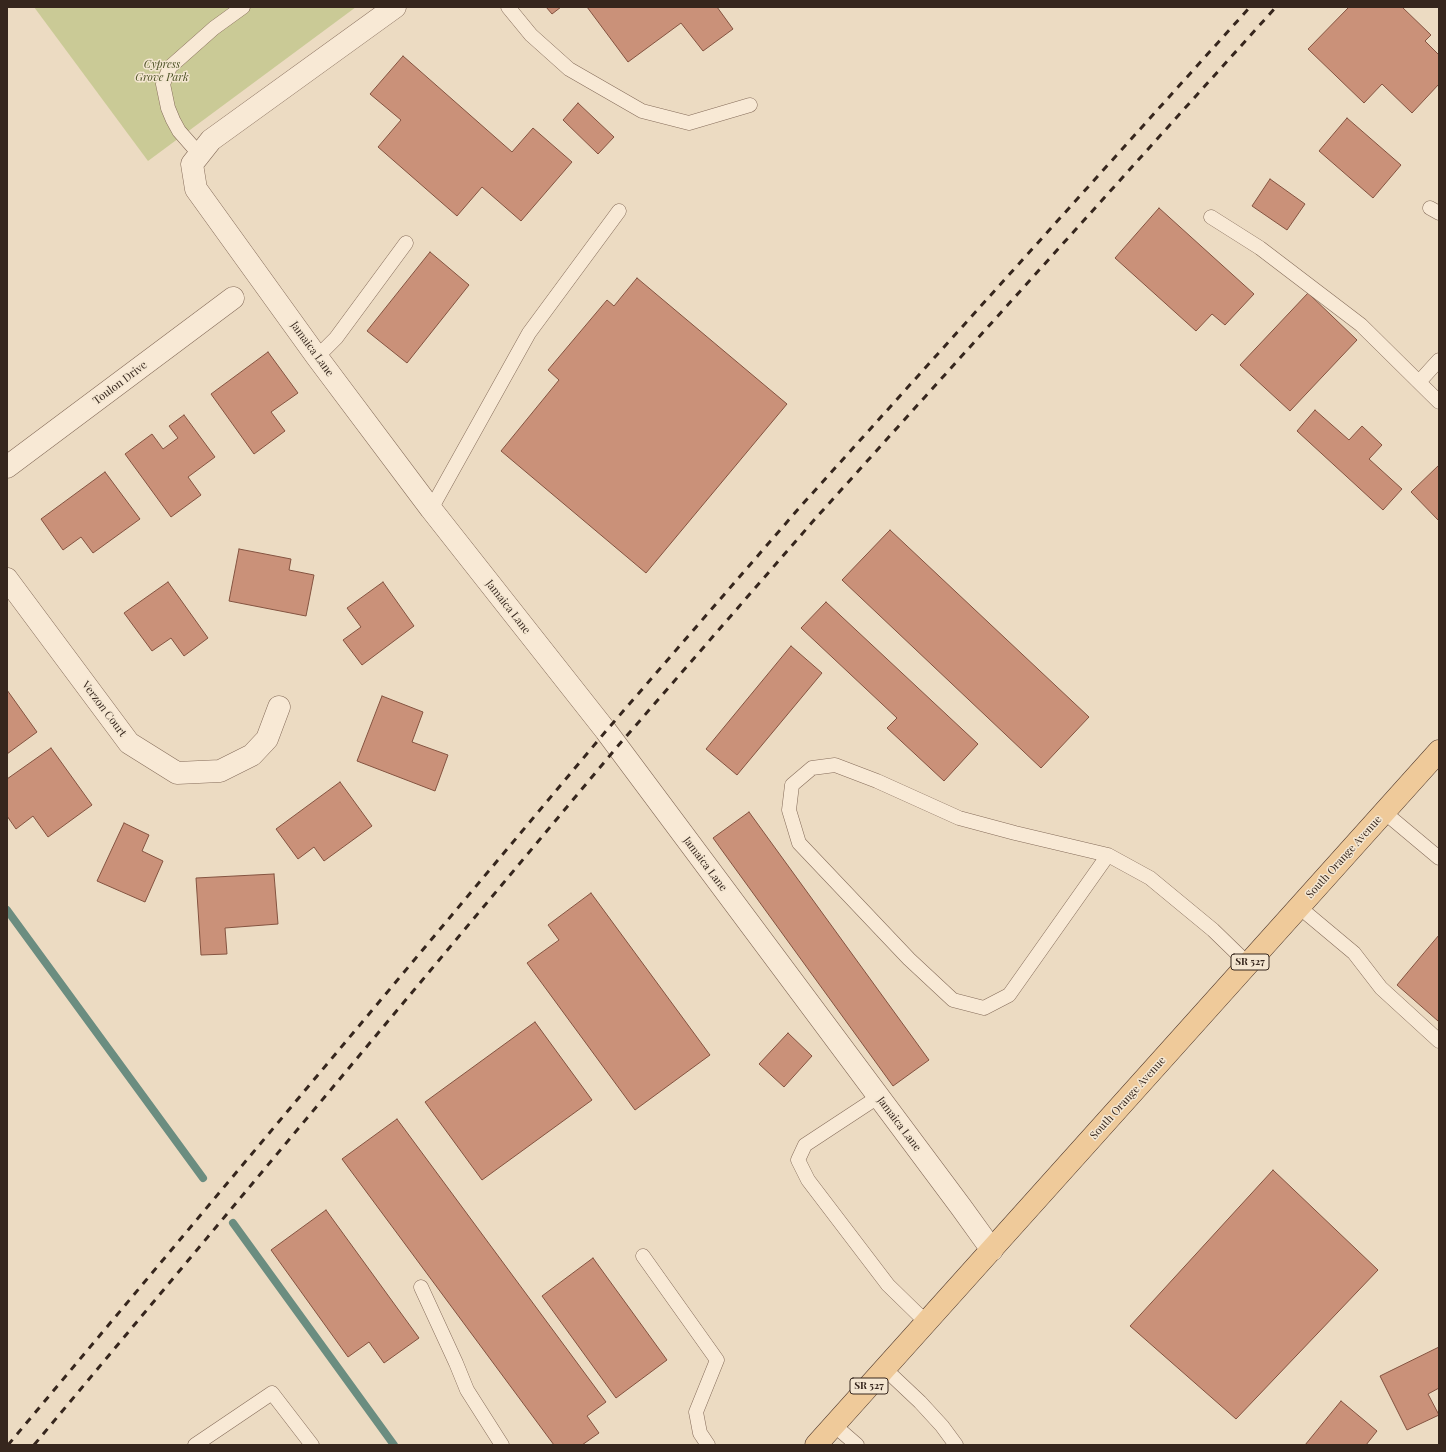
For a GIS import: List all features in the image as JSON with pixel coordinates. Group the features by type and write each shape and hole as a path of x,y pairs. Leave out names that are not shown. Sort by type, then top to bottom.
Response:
{"main road":[{"name":"South Orange Avenue","path":"816,1445 1439,751"}],"street":[{"name":"Jamaica Lane","path":"395,7 211,140 192,164 196,190 317,357 431,509 606,731 992,1250"},
{"name":"Toulon Drive","path":"7,467 233,298"},
{"name":"Verzon Court","path":"7,579 129,743 177,773 220,771 252,755 267,739 279,707"}],"lane":[{"path":"200,155 176,126 168,108 163,84 170,67 214,28 242,7"},
{"path":"508,7 531,35 568,69 642,111 689,123 750,105"},
{"path":"431,509 529,333 620,211"},
{"path":"1211,217 1260,248 1361,325 1439,402"},
{"path":"317,357 336,338 406,242"},
{"path":"1418,382 1439,360"},
{"path":"1108,855 1010,995 984,1008 953,1000 908,959 799,843 789,810 792,785 812,768 835,765 959,818 1015,834 1108,855 1150,878 1213,930 1248,964"},
{"path":"1384,812 1439,858"},
{"path":"1299,907 1354,953 1381,988 1439,1041"},
{"path":"878,1097 805,1145 798,1160 808,1180 888,1285 926,1322"},
{"path":"643,1256 717,1360 696,1412 700,1433 708,1445"},
{"path":"421,1288 467,1390 502,1445"},
{"path":"885,1369 920,1402 942,1426 956,1445"},
{"path":"195,1445 272,1393 312,1445"},
{"path":"834,1425 857,1445"}],"green space":[{"name":"Cypress Grove Park","path":"34,7 356,7 148,161"}],"building":[{"path":"546,7 561,7 552,14"},
{"path":"587,7 717,7 733,29 703,51 681,23 628,62"},
{"path":"1349,7 1402,7 1431,35 1425,41 1439,55 1439,84 1412,113 1382,84 1364,103 1308,49"},
{"path":"403,56 512,152 533,128 572,162 521,221 482,187 457,216 378,147 401,120 370,94"},
{"path":"578,103 614,137 598,154 563,120"},
{"path":"1347,118 1401,165 1373,198 1319,151"},
{"path":"1270,179 1305,204 1287,230 1252,206"},
{"path":"1159,208 1254,294 1225,325 1212,314 1196,331 1115,258"},
{"path":"430,252 469,285 407,363 367,331"},
{"path":"637,278 787,404 646,573 501,451 559,380 548,370 607,300 614,306"},
{"path":"1308,293 1357,340 1290,411 1240,365"},
{"path":"268,352 298,393 271,412 285,431 254,454 211,394"},
{"path":"1315,410 1349,440 1362,426 1382,445 1369,459 1402,489 1383,510 1297,431"},
{"path":"184,415 215,457 188,477 201,495 171,517 125,454 152,434 163,449 178,438 169,426"},
{"path":"1439,465 1439,521 1411,492"},
{"path":"105,472 140,519 93,553 81,537 63,550 41,519"},
{"path":"890,530 1089,717 1041,768 842,580"},
{"path":"239,549 291,559 289,570 314,575 306,616 229,601"},
{"path":"168,582 208,638 184,656 171,638 152,651 124,613"},
{"path":"383,582 414,626 362,665 343,640 361,627 347,608"},
{"path":"826,602 978,744 944,781 887,728 897,718 801,628"},
{"path":"791,646 822,673 737,775 706,749"},
{"path":"7,690 37,732 7,754"},
{"path":"382,696 423,712 412,742 448,755 435,791 357,761"},
{"path":"51,748 92,805 48,837 33,816 16,829 7,816 7,779"},
{"path":"340,782 372,826 324,861 314,847 298,859 276,829"},
{"path":"749,812 929,1060 893,1086 713,838"},
{"path":"124,823 149,835 142,851 163,861 145,902 97,881"},
{"path":"274,874 278,924 225,928 227,954 201,955 196,878"},
{"path":"591,893 710,1055 635,1110 527,963 559,940 548,925"},
{"path":"1439,935 1439,1020 1438,1021 1397,985"},
{"path":"535,1022 592,1100 482,1180 425,1102"},
{"path":"788,1033 812,1056 784,1087 759,1064"},
{"path":"397,1119 606,1402 587,1416 599,1433 582,1445 554,1445 342,1159"},
{"path":"1273,1170 1378,1270 1236,1419 1130,1326"},
{"path":"326,1210 419,1338 384,1363 369,1342 348,1357 271,1250"},
{"path":"593,1258 667,1360 616,1398 542,1296"},
{"path":"1439,1347 1439,1388 1428,1394 1439,1415 1407,1430 1380,1376"},
{"path":"1341,1401 1377,1431 1366,1445 1305,1445"}],"waterway":[{"path":"7,910 203,1178"},
{"path":"233,1223 394,1445"}],"railway":[{"path":"8,1445 606,731 800,507 1250,7"},
{"path":"34,1445 617,747 815,519 1276,7"}]}
